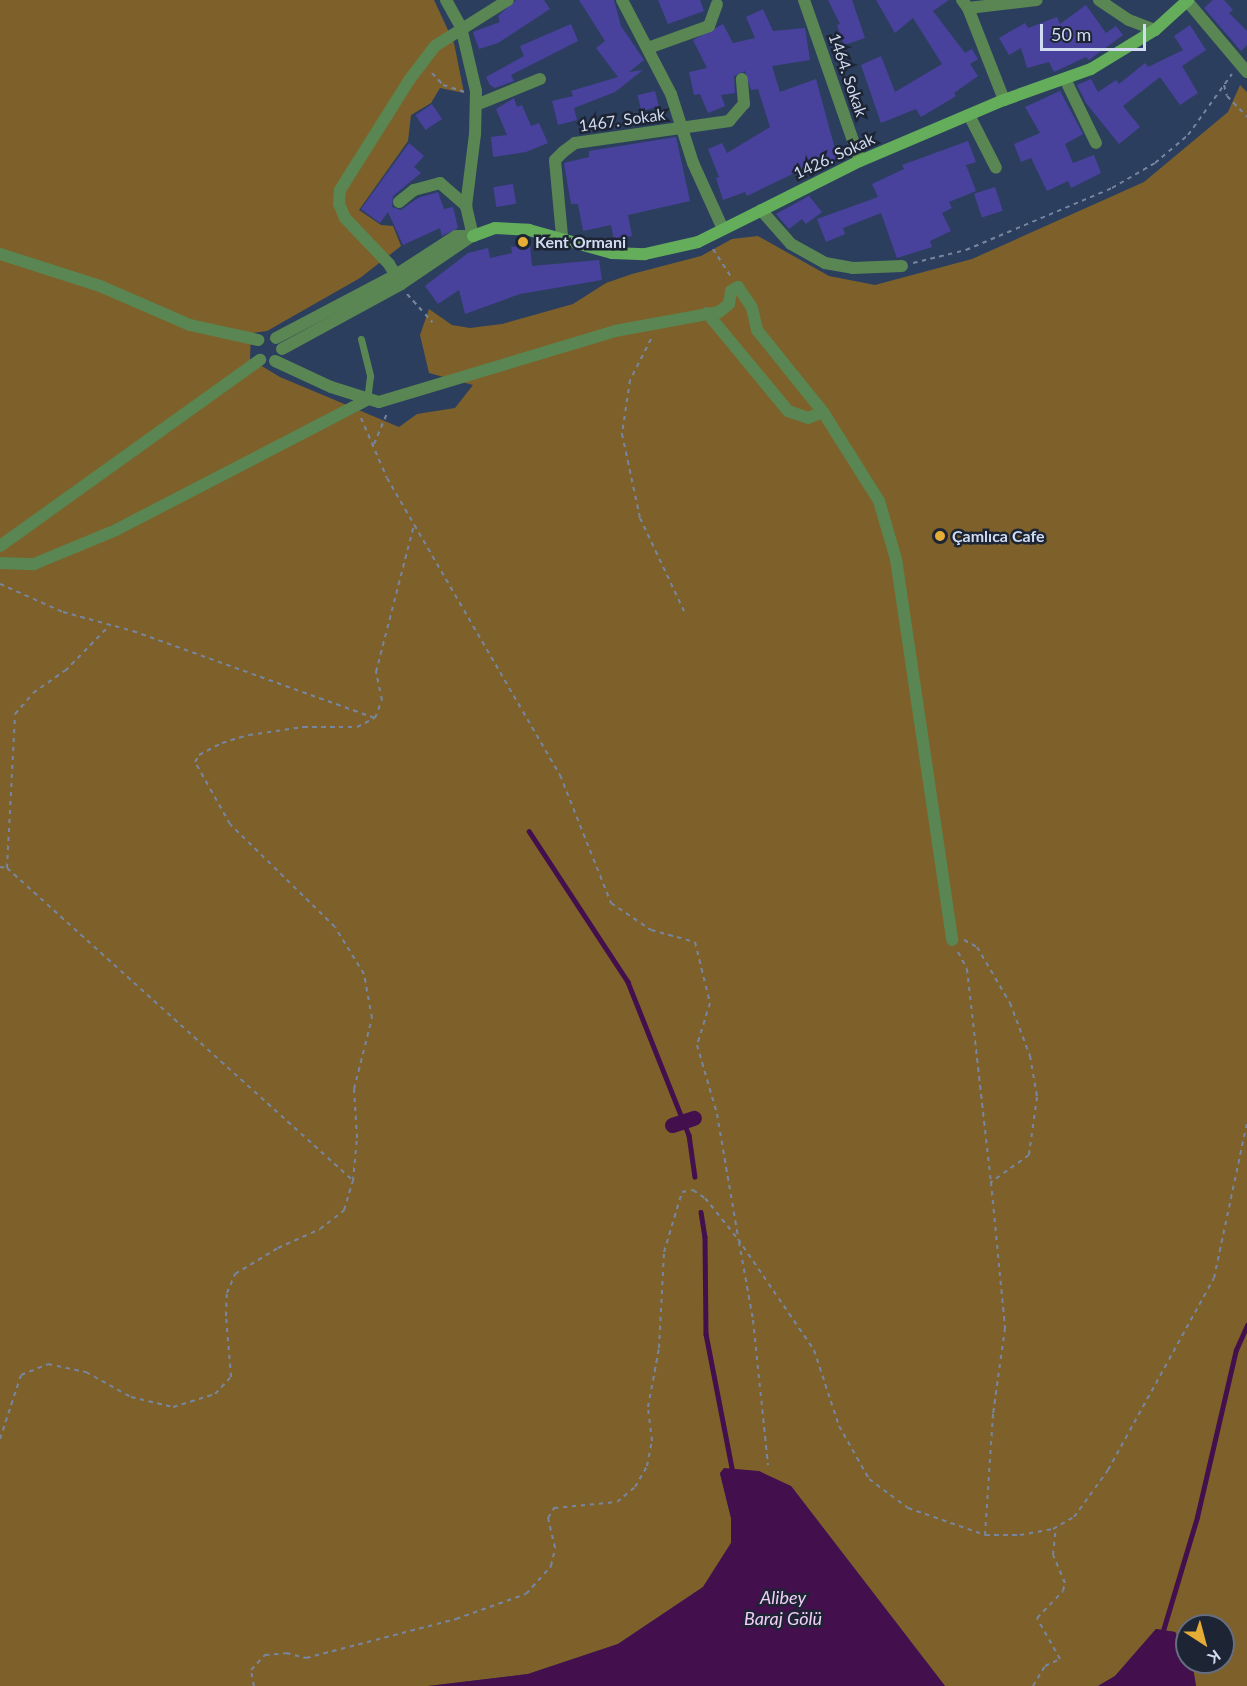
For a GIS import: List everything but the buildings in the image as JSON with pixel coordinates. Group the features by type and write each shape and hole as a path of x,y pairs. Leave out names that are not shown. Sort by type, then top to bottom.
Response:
{"main road":[{"name":"1426. Sokak","path":"473,236 495,228 562,236 612,253 645,254 706,238 860,161 1004,100 1065,79 1119,54 1155,30 1188,1"}],"street":[{"path":"275,361 279,344 398,279 456,236 473,236 466,206 476,91 461,27 446,0"},
{"path":"398,279 345,218 340,190 410,79 435,46 461,27 508,0"},
{"path":"622,0 671,94 693,163 723,229"},
{"name":"1464. Sokak","path":"804,0 860,161"},
{"path":"1004,100 965,4 1037,0"},
{"path":"1099,0 1129,20 1155,30"},
{"path":"1188,1 1243,68"},
{"path":"648,48 710,26 717,4"},
{"path":"476,105 540,79"},
{"name":"1467. Sokak","path":"562,236 555,160 563,152 575,143 729,121 744,104 742,79"},
{"path":"1065,79 1096,143"},
{"path":"969,115 996,168"},
{"path":"399,202 414,190 440,183 466,206"},
{"path":"761,210 791,244 825,263 853,268 902,266"},
{"path":"0,254 100,286 190,325 258,340 268,336 279,344"},
{"path":"0,546 260,360 275,361 367,400 379,402 615,331 665,320 719,312 729,304 731,291 738,287 752,308 757,330 823,412 879,501 896,559 952,940"},
{"path":"707,313 788,411 808,418 823,412"},
{"path":"258,340 255,350 260,360"},
{"path":"0,563 34,564 116,530 367,400"}],"lane":[{"path":"361,339 370,376 367,400"}],"path":[{"path":"902,266 966,250 1120,183 1155,163 1188,135 1224,85 1243,68"},
{"path":"410,79 419,79 425,71 434,73 451,89 476,91"},
{"path":"1224,85 1227,96 1247,117"},
{"path":"706,238 738,287"},
{"path":"398,279 432,322"},
{"path":"665,320 646,346 630,380 622,435 640,518 684,611"},
{"path":"374,445 398,396"},
{"path":"355,408 374,445 387,478 560,775 611,903 651,930 695,942 710,1003 697,1045 717,1114 753,1320 768,1465"},
{"path":"0,1439 21,1375 48,1364 86,1372 131,1397 173,1407 215,1394 231,1377 226,1316 227,1293 235,1274 278,1248 320,1229 344,1210 353,1181 357,1138 354,1089 372,1018 364,974 335,927 230,824 195,762 199,755 222,743 249,735 303,727 357,727 375,718 382,700 376,672 414,525"},
{"path":"0,584 63,612 110,625 375,718"},
{"path":"7,868 15,714 33,693 72,665 110,625"},
{"path":"0,867 7,868 353,1181"},
{"path":"985,1535 993,1414 1005,1328 967,969 952,940 963,939 977,947 993,970 1030,1056 1037,1097 1029,1155 991,1182"},
{"path":"254,1686 251,1670 265,1655 286,1653 306,1658 456,1619 526,1594 551,1566 555,1548 548,1518 554,1508 617,1502 635,1487 647,1466 652,1441 648,1407 658,1348 664,1252 682,1192 693,1190 705,1198 738,1239 813,1350 839,1425 869,1479 908,1508 985,1535 1020,1535 1056,1527 1074,1517 1108,1470 1214,1278 1247,1123"},
{"path":"1033,1686 1045,1666 1060,1659 1037,1618 1062,1591 1065,1583 1053,1555 1056,1527"}],"shaded area":[{"path":"0,0 434,0 454,43 464,93 440,88 431,103 411,115 408,141 359,210 381,225 393,226 401,246 360,278 267,331 251,333 250,359 280,377 399,427 417,414 455,408 473,385 429,373 420,335 429,309 452,325 470,328 502,324 573,304 606,283 701,256 732,239 758,236 829,276 875,285 972,259 1144,182 1228,112 1240,85 1247,92 1247,1686 1196,1686 1194,1674 1235,1674 1235,1614 1175,1614 1175,1632 1156,1629 1115,1676 1098,1686 945,1686 791,1486 720,1474 731,1518 731,1543 703,1587 618,1644 528,1674 428,1686 0,1686"}],"water":[{"name":"Alibey Baraj Gölü","path":"724,1468 759,1471 791,1486 945,1686 428,1686 528,1674 618,1644 703,1587 731,1543 731,1518 720,1473"},
{"path":"1156,1629 1175,1632 1175,1674 1194,1674 1196,1686 1098,1686 1115,1676"}],"waterway":[{"path":"529,831 628,982 689,1135 695,1177"},
{"path":"672,1125 694,1118"},
{"path":"701,1212 705,1237 706,1334 733,1473"},
{"path":"1162,1634 1197,1517 1236,1350 1247,1325"}],"place":[{"name":"Kent Ormani","path":"523,242"},
{"name":"Çamlıca Cafe","path":"940,536"}]}
